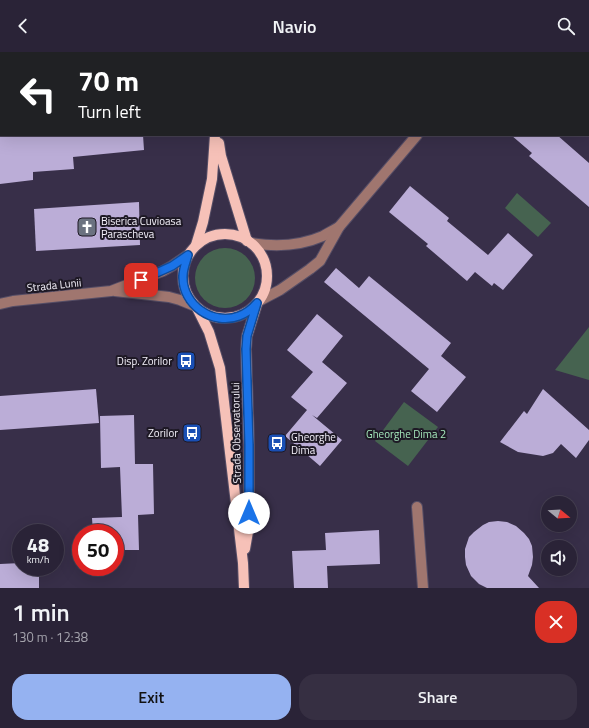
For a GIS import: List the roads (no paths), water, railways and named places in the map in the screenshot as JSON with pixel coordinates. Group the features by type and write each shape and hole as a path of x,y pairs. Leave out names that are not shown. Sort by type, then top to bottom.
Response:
{"main road":[{"path":"216,136 249,242"},
{"path":"196,245 203,222 212,179 216,136"},
{"path":"225,234 241,237 249,242 260,253 266,266 267,280 263,294 258,302 252,309 245,313 230,318 221,319 204,313 196,307 188,297 184,287 184,266 188,255 202,240 210,237 225,234"},
{"name":"Strada Observatorului","path":"243,562 249,526 249,445 246,349 247,336 258,302"},
{"name":"Strada Observatorului","path":"196,307 209,332 220,368 243,562 244,588"}],"street":[{"path":"258,302 280,290 320,260 339,227 416,136"},
{"path":"249,242 278,246 292,244 322,236 339,227"},
{"name":"Strada Lunii","path":"111,291 163,271 188,255"},
{"name":"Strada Lunii","path":"0,304 13,301 111,291 169,297 196,307"},
{"path":"416,507 423,588"}],"place":[{"name":"Biserica Cuvioasa Parascheva","path":"87,227"},
{"name":"Disp. Zorilor","path":"186,361"},
{"name":"Zorilor","path":"192,433"},
{"name":"Gheorghe Dima","path":"277,443"}],"park label":[{"name":"Gheorghe Dima 2","path":"406,434"}]}
